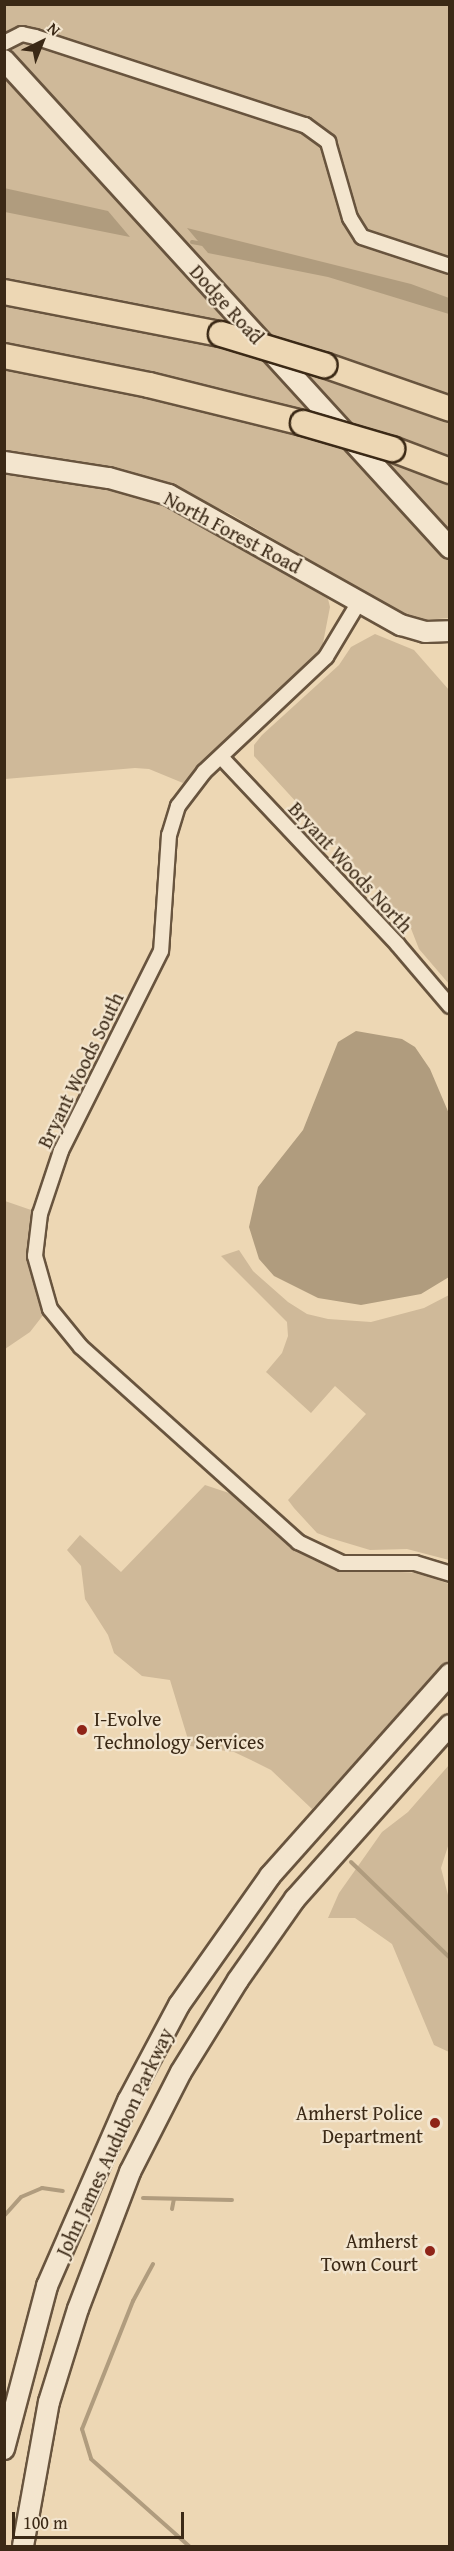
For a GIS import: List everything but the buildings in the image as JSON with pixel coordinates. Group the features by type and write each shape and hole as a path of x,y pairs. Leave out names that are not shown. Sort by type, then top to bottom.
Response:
{"highway":[{"path":"4,292 221,334 324,365 450,409"},
{"path":"4,356 149,385 303,423 392,449 450,471"}],"main road":[{"name":"Dodge Road","path":"4,60 450,548"},
{"name":"North Forest Road","path":"4,462 109,478 169,495 359,602 417,631 450,631"},
{"name":"John James Audubon Parkway","path":"4,2450 47,2286 119,2121 179,2005 270,1876 344,1788 450,1674"},
{"name":"John James Audubon Parkway","path":"23,2547 49,2402 94,2263 130,2172 201,2039 295,1899 450,1725"},
{"path":"270,1876 295,1899"}],"street":[{"path":"4,43 22,34 35,37 312,128 332,152 350,218 362,237 450,266"},
{"name":"Bryant Woods South","path":"359,602 326,657 191,787 175,812 169,835 161,951 91,1084 53,1172 36,1232 39,1279 55,1318 81,1347 298,1542 342,1563 415,1563 450,1574"},
{"name":"Bryant Woods North","path":"221,757 398,945 450,1006"}],"shaded area":[{"path":"4,5 449,5 449,618 425,620 401,613 229,513 173,488 143,477 80,464 5,453"},
{"path":"4,188 108,211 130,237 5,212"},
{"path":"187,228 411,284 449,298 449,314 328,277 208,253"},
{"path":"4,469 165,502 328,599 330,607 322,648 183,783 149,769 135,768 5,779"},
{"path":"375,634 414,650 449,690 449,984 419,949 410,926 254,756 254,745 262,735 339,665 351,647"},
{"path":"356,1031 402,1039 415,1047 430,1069 450,1116 449,1277 421,1294 361,1305 318,1298 274,1276 259,1259 249,1227 258,1187 303,1130 338,1042"},
{"path":"5,1201 34,1211 29,1265 44,1314 30,1332 5,1349"},
{"path":"239,1250 253,1271 288,1302 307,1314 328,1319 371,1322 424,1308 449,1295 449,1560 407,1549 370,1550 330,1538 317,1533 288,1500 366,1414 335,1386 311,1413 266,1372 282,1353 288,1336 287,1322 221,1256"},
{"path":"205,1485 235,1495 311,1559 339,1569 421,1573 449,1584 449,1660 312,1809 271,1770 234,1752 190,1746 170,1680 142,1676 114,1653 108,1635 85,1599 81,1566 67,1550 80,1535 121,1572"},
{"path":"449,1765 449,1843 441,1868 449,1899 449,2052 434,2045 392,1944 355,1918 328,1918 339,1893 382,1832 408,1812"}],"waterway":[{"path":"192,242 203,244"},
{"path":"351,1862 450,1958"},
{"path":"4,2216 21,2197 42,2188 63,2191"},
{"path":"143,2198 232,2200"},
{"path":"172,2209 174,2199"},
{"path":"153,2264 133,2301 82,2429 91,2459 189,2546"}],"place":[{"name":"I-Evolve Technology Services","path":"82,1730"},
{"name":"Amherst Police Department","path":"435,2123"},
{"name":"Amherst Town Court","path":"430,2251"}]}
